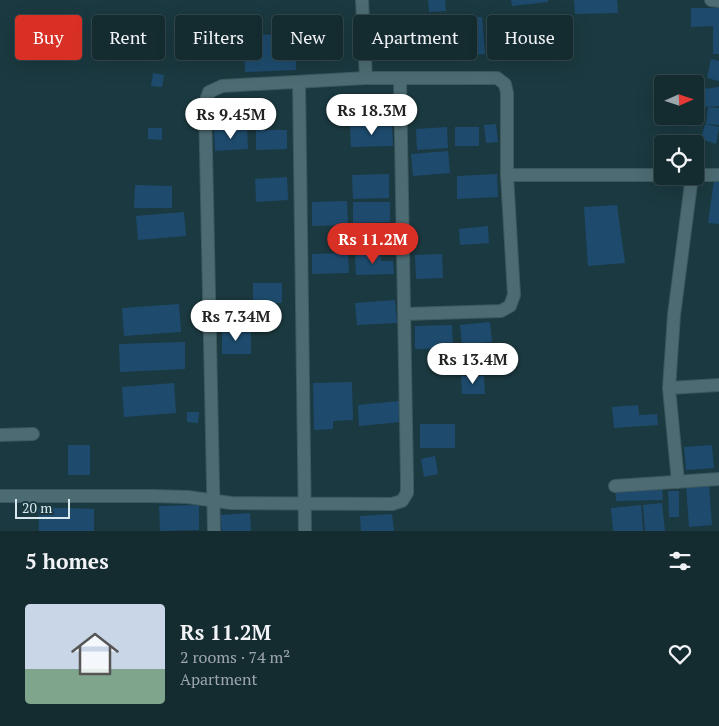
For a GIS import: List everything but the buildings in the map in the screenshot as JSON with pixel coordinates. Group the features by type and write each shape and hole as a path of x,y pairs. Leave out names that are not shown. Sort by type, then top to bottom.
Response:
{"street":[{"path":"362,0 366,78"},
{"path":"711,0 719,1"},
{"path":"214,531 205,103 209,92 222,86 366,78 400,80 496,78 504,84 506,93 507,175 514,295 510,306 501,311 405,314"},
{"path":"0,496 162,496 214,501 304,503 392,504 402,501 407,493 400,80"},
{"path":"299,82 305,531"},
{"path":"507,175 654,175"},
{"path":"704,175 719,175"},
{"path":"678,482 669,388 674,315 693,185"},
{"path":"669,388 719,385"},
{"path":"0,435 33,434"},
{"path":"615,486 719,479"}]}
